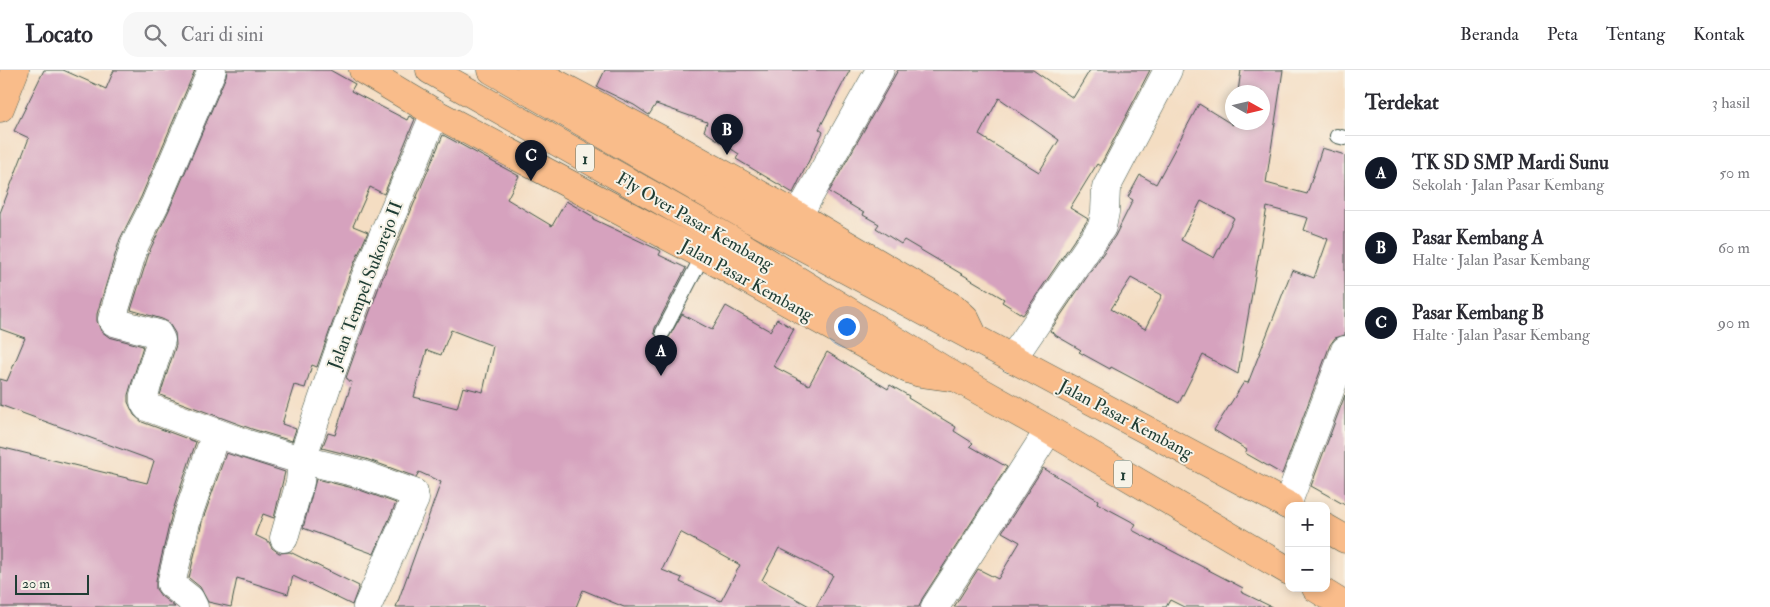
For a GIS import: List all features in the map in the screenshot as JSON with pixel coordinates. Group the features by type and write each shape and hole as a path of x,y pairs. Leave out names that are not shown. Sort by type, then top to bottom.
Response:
{"main road":[{"path":"1,100 15,70"},
{"name":"Jalan Pasar Kembang","path":"363,70 435,113 703,255 908,369 920,373 956,378 1049,430 1285,570"},
{"name":"Fly Over Pasar Kembang","path":"430,70 740,245 956,378"},
{"name":"Fly Over Pasar Kembang","path":"492,70 753,220 975,339"},
{"path":"532,70 664,140 954,308 965,318 975,339"},
{"name":"Jalan Pasar Kembang","path":"975,339 1285,503"},
{"path":"1330,530 1345,539"},
{"path":"1322,592 1345,606"}],"street":[{"path":"212,70 155,204 135,244 112,319 114,322 160,336 144,395 144,402 147,407 247,444 361,474 414,493 416,497 367,607"},
{"path":"798,216 880,70"},
{"path":"1012,359 1102,227 1106,188 1168,70"},
{"name":"Jalan Tempel Sukorejo II","path":"284,538 300,482 302,459 365,278 435,113"},
{"path":"1289,502 1345,350"},
{"path":"935,607 1049,430"},
{"path":"194,607 190,599 171,584 187,518 216,433"}],"lane":[{"path":"663,332 703,255"}],"building":[{"path":"44,70 63,70 106,89 114,70 195,70 141,197 120,239 97,314 97,321 101,331 109,337 143,346 128,395 128,402 134,415 142,422 196,442 172,513 156,580 156,589 161,596 175,607 0,607 0,447 147,483 154,461 0,405 0,379 7,381 25,338 0,329 0,213 29,138 14,131"},
{"path":"227,70 330,70 355,84 351,91 407,120 409,116 415,119 384,194 370,187 353,226 368,232 350,273 317,367 312,365 305,388 294,385 282,424 296,429 292,441 252,429 160,395 176,345 175,333 168,322 131,310 150,250 169,210"},
{"path":"605,70 850,70 819,129 823,132 793,193 736,159 739,154 704,131 707,122 656,104 649,115 634,105 597,87"},
{"path":"898,70 1033,70 1073,98 1090,70 1150,70 1100,166 1097,164 1070,208 1088,219 1087,221 1023,315 1002,302 1004,299 904,240 901,244 876,228 879,224 863,215 864,213 829,192","holes":["999,98 1059,140 1039,172 979,135"]},
{"path":"1241,70 1283,70 1266,183 1307,194 1322,148 1345,155 1345,335 1335,338 1330,345 1282,474 1245,453 1247,450 1214,430 1244,382 1248,383 1292,270 1314,278 1328,239 1304,230 1308,218 1267,207 1238,374 1203,355 1179,403 1079,352 1081,350 1050,331 1115,236 1133,200 1128,197 1140,175 1156,184 1199,104 1225,120 1225,130 1270,130 1270,85 1239,85","holes":["1201,201 1234,218 1214,258 1181,240","1131,278 1162,295 1145,329 1111,309"]},
{"path":"443,135 519,176 507,199 552,226 566,201 594,217 593,219 661,251 659,255 686,268 655,328 654,333 659,339 663,341 668,339 682,314 712,330 726,306 770,331 777,319 794,329 773,366 809,385 827,352 888,389 890,385 909,396 908,398 956,427 954,431 973,443 970,446 1007,467 922,599 919,607 816,607 833,575 779,548 762,580 811,607 624,607 583,590 576,607 396,607 441,482 419,472 416,477 366,459 322,448 328,433 335,435 352,382 346,378 380,284","holes":["451,330 493,346 483,392 463,387 457,408 414,397 427,350 441,355","680,532 740,565 721,601 680,582 682,578 662,570"]},
{"path":"1345,395 1345,505 1311,486"},
{"path":"226,453 285,472 274,518 263,514 255,535 269,542 272,548 279,553 290,552 359,586 352,605 293,576 288,594 237,578 231,607 208,602 200,587 189,578 202,522"},
{"path":"1043,468 1098,500 1097,503 1136,524 1132,530 1243,588 1241,592 1272,607 1184,607 1170,600 1166,607 954,607 978,569 998,579 1020,542 1002,532"},
{"path":"316,479 357,489 396,503 374,554 303,528"}],"place":[{"name":"Pasar Kembang A","path":"727,155"},
{"name":"Pasar Kembang B","path":"531,181"},
{"name":"TK SD SMP Mardi Sunu","path":"661,376"}]}
